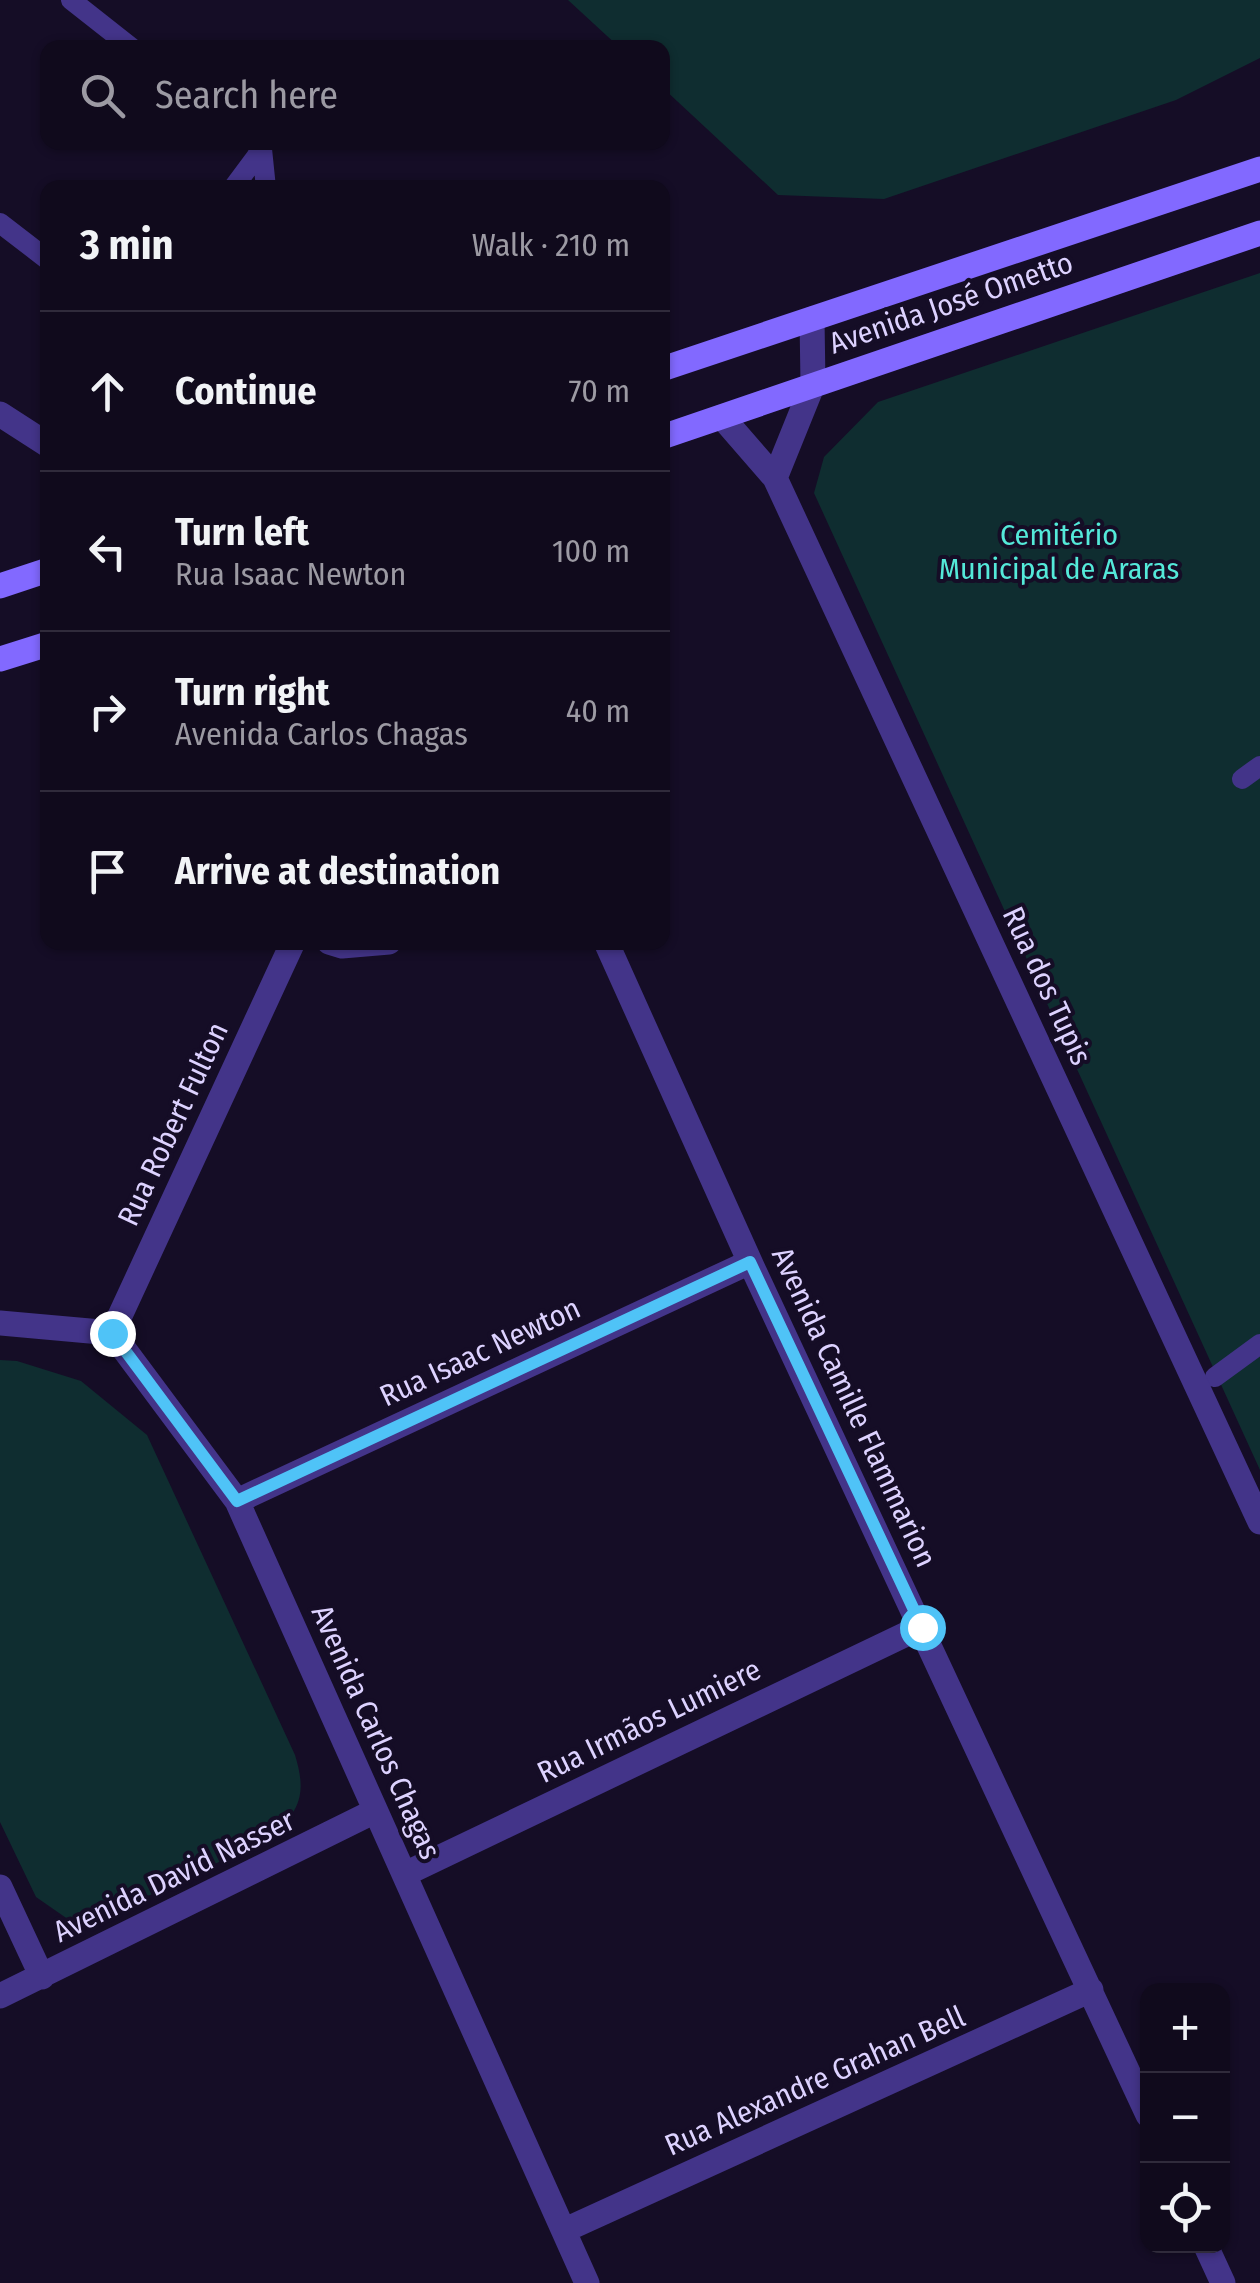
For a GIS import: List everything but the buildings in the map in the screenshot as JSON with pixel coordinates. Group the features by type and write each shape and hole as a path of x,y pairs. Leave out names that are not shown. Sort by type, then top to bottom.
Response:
{"street":[{"name":"Avenida José Ometto","path":"670,366 1260,169"},
{"name":"Avenida José Ometto","path":"670,435 1260,233"},
{"path":"774,478 813,384 812,319"},
{"path":"0,414 40,440"},
{"name":"Rua dos Tupis","path":"722,417 774,478 1260,1522"},
{"path":"0,586 40,573"},
{"path":"0,659 40,646"},
{"name":"Rua Robert Fulton","path":"112,1333 289,950"},
{"name":"Avenida Camille Flammarion","path":"610,950 750,1262 1140,2098"},
{"name":"Rua Isaac Newton","path":"237,1501 750,1262"},
{"path":"0,1324 112,1333"},
{"name":"Avenida Carlos Chagas","path":"112,1333 237,1501 565,2230 580,2281"},
{"name":"Rua Irmãos Lumiere","path":"405,1874 922,1627"},
{"name":"Avenida David Nasser","path":"0,1996 375,1812"},
{"path":"0,1887 42,1977"},
{"name":"Rua Alexandre Grahan Bell","path":"565,2230 1091,1990"},
{"path":"1209,2253 1223,2283"}],"lane":[{"path":"71,0 122,40"},
{"path":"238,180 256,150"},
{"path":"259,150 264,180"},
{"path":"0,223 40,254"},
{"path":"1242,779 1260,766"},
{"path":"1215,1377 1260,1344"}],"green space":[{"path":"568,0 1260,0 1260,58 1176,100 884,199 778,195 670,95 670,40 611,40"},
{"name":"Cemitério Municipal de Araras","path":"1260,273 1260,1470 814,493 824,457 878,402"},
{"path":"0,1360 17,1361 81,1381 147,1435 299,1770 299,1800 280,1826 233,1855 101,1918 72,1922 36,1897 0,1822"}],"route":[{"path":"112,1333 237,1501 750,1262 922,1627"}]}
